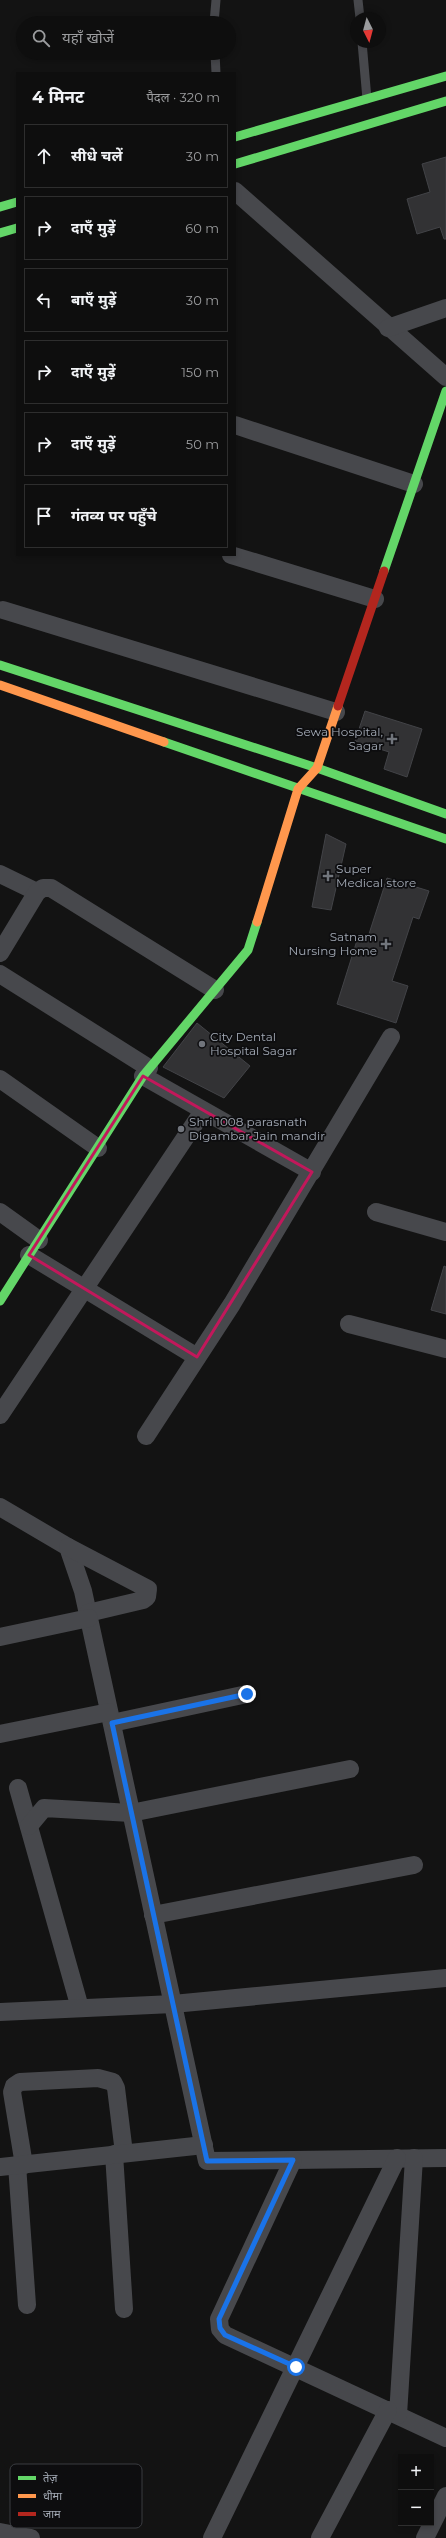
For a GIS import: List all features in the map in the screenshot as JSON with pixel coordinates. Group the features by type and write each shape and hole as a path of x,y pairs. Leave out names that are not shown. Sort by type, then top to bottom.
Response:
{"main road":[{"path":"236,137 446,76"},
{"path":"236,164 446,101"},
{"path":"0,207 16,202"},
{"path":"0,233 16,228"},
{"path":"0,1301 146,1072 248,950 298,789 317,768 446,391"},
{"path":"0,665 317,768 446,814"},
{"path":"0,685 446,839"}],"street":[{"path":"236,192 388,328 446,376"},
{"path":"388,328 446,308"},
{"path":"236,426 414,484"},
{"path":"235,556 375,599"},
{"path":"3,610 336,712"},
{"path":"0,874 37,892"},
{"path":"0,953 37,892 43,888 50,888 215,990"},
{"path":"0,974 203,1111 312,1172"},
{"path":"146,1436 312,1172 391,1037"},
{"path":"0,1079 98,1148"},
{"path":"0,1415 203,1111"},
{"path":"0,1212 34,1247 85,1288 197,1357"},
{"path":"376,1212 446,1232"},
{"path":"349,1324 446,1349"},
{"path":"0,1507 68,1547 148,1589 149,1593 143,1600 88,1616 0,1637"},
{"path":"68,1547 88,1616 207,2161 446,2158"},
{"path":"0,1734 247,1694"},
{"path":"29,1826 44,1808 131,1813 350,1769"},
{"path":"18,1788 80,2008"},
{"path":"154,1915 414,1865"},
{"path":"0,2012 173,2004 446,1978"},
{"path":"27,2305 14,2166 12,2092 14,2086 20,2082 98,2078 113,2082 116,2088 124,2309"},
{"path":"14,2166 204,2145"},
{"path":"212,2538 296,2367 405,2158"},
{"path":"320,2538 393,2413 405,2158"},
{"path":"293,2160 219,2319 220,2328 225,2335 446,2438"},
{"path":"424,2538 446,2496"},
{"path":"0,2532 31,2538"}],"lane":[{"path":"215,16 216,0"},
{"path":"358,0 359,12"},
{"path":"363,48 367,99"},
{"path":"215,60 216,72"}],"highlighted area":[{"path":"143,1076 312,1172 197,1357 29,1255"}],"building":[{"path":"446,157 446,239 444,239 440,227 417,234 407,199 430,192 422,164"},
{"path":"365,711 422,729 407,777 384,769 389,752 355,741"},
{"name":"Super Medical store","path":"326,834 346,844 331,910 312,907"},
{"path":"387,878 429,891 419,919 413,917 392,981 408,986 396,1023 337,1004 359,934 368,937"},
{"name":"City Dental Hospital Sagar","path":"197,1023 250,1066 224,1098 163,1067"},
{"path":"444,1266 446,1267 446,1314 431,1310"}],"traffic: fast":[{"path":"236,137 446,76"},
{"path":"236,164 446,101"},
{"path":"0,207 16,202"},
{"path":"0,233 16,228"},
{"path":"384,571 446,391"},
{"path":"0,665 317,768 446,814"},
{"path":"164,742 446,839"},
{"path":"0,1301 143,1076 248,950 257,922"}],"traffic: slow":[{"path":"0,685 164,742"},
{"path":"257,922 298,789 317,768 338,706"}],"traffic: jam":[{"path":"338,706 384,571"}],"place":[{"name":"Sewa Hospital, Sagar","path":"392,739"},
{"name":"Super Medical store","path":"328,876"},
{"name":"Satnam Nursing Home","path":"386,944"},
{"name":"City Dental Hospital Sagar","path":"202,1044"},
{"name":"Shri 1008 parasnath Digambar Jain mandir","path":"181,1129"}],"route":[{"path":"247,1694 112,1723 207,2161 293,2160 219,2319 220,2328 225,2335 296,2367"}]}
